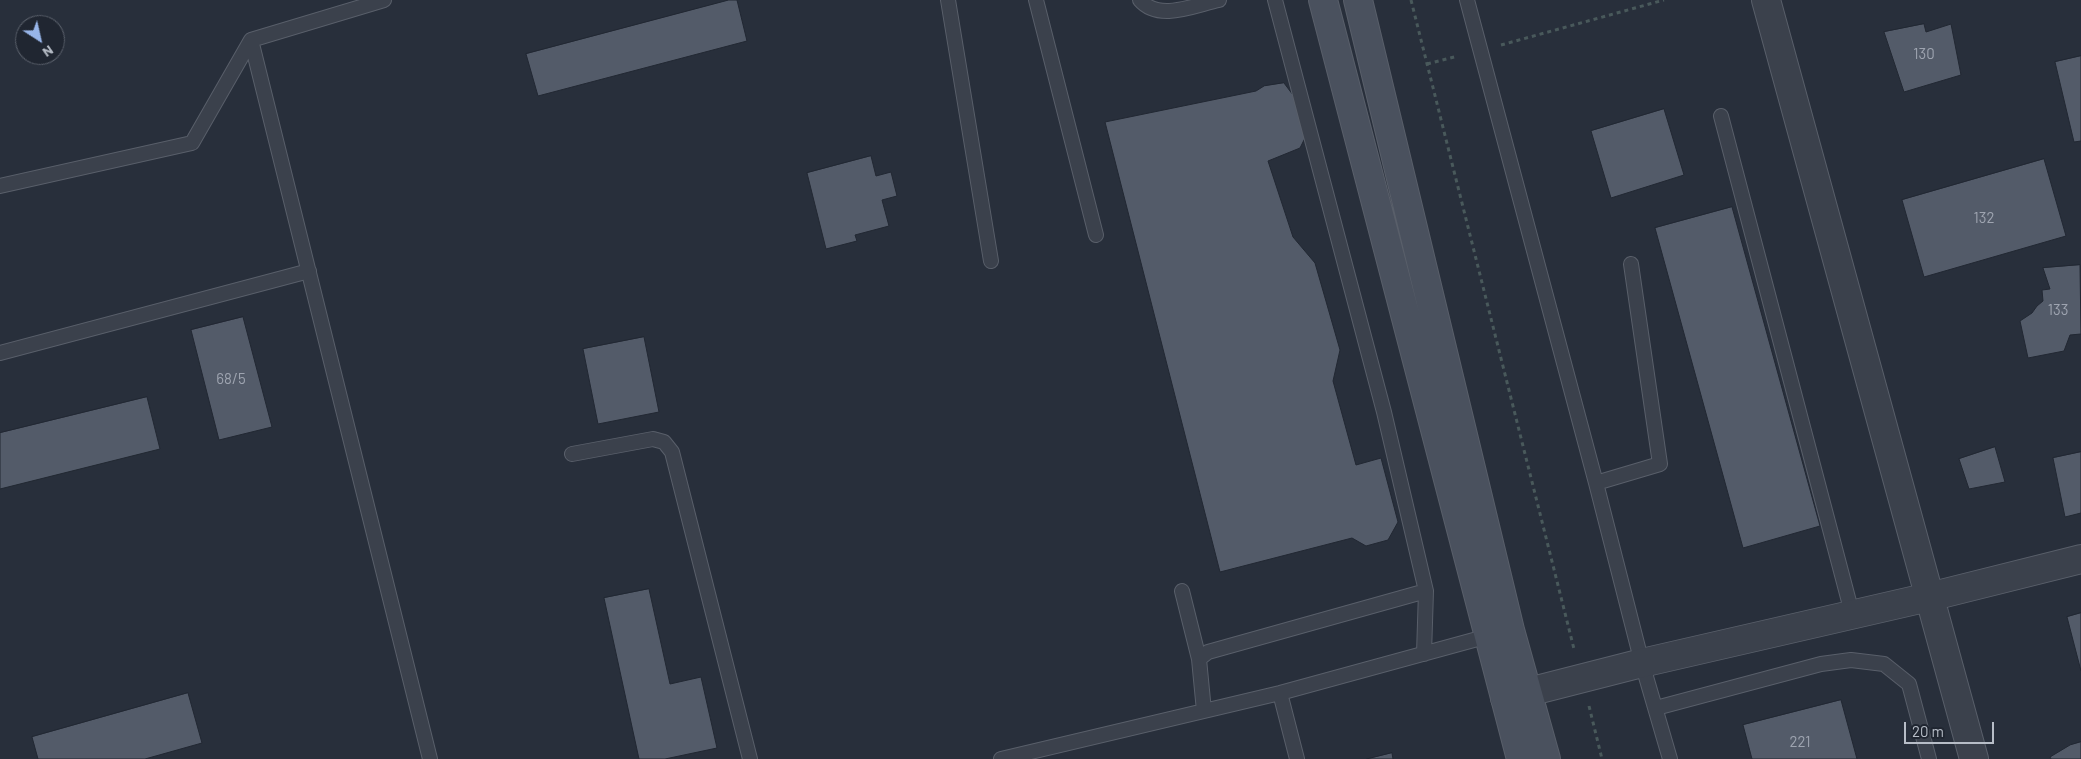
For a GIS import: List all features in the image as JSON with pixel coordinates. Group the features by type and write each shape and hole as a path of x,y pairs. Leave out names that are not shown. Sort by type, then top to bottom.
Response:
{"main road":[{"path":"1324,0 1516,695 1546,759"},
{"path":"1358,0 1499,633"},
{"path":"1516,695 1521,759"}],"street":[{"path":"1772,1 1974,759"},
{"path":"1516,695 1642,663 1852,613 1930,597 2081,559"}],"lane":[{"path":"0,186 192,143 251,40 384,0"},
{"path":"948,0 991,261"},
{"path":"1036,0 1096,234"},
{"path":"1140,0 1153,10 1165,12 1219,0"},
{"path":"1275,0 1384,412 1426,591 1424,654"},
{"path":"1468,0 1642,663 1670,759"},
{"path":"251,40 430,759"},
{"path":"1721,116 1852,613"},
{"path":"1596,483 1660,464 1631,264"},
{"path":"0,354 308,271"},
{"path":"572,454 653,439 664,442 672,452 750,759"},
{"path":"1182,591 1199,659 1204,711"},
{"path":"1199,659 1208,652 1221,648 1426,591"},
{"path":"1001,759 1280,693 1499,633"},
{"path":"1656,708 1821,664 1851,660 1884,664 1909,684 1929,759"},
{"path":"1280,693 1296,759"}],"path":[{"path":"1411,0 1602,759"},
{"path":"1427,64 1664,0"}],"building":[{"path":"729,0 737,0 747,41 538,96 526,54"},
{"path":"1924,24 1926,32 1951,24 1961,75 1904,92 1884,32"},
{"path":"2081,56 2081,141 2074,142 2055,62"},
{"path":"1284,83 1293,95 1305,138 1300,148 1268,161 1293,237 1315,263 1340,350 1333,381 1356,465 1381,458 1398,522 1388,540 1366,546 1352,538 1220,572 1105,122 1256,91 1264,86"},
{"path":"1664,109 1684,175 1611,198 1591,131"},
{"path":"871,156 876,176 891,172 897,196 882,200 889,226 855,235 857,241 826,249 807,173"},
{"path":"2044,159 2066,236 1924,277 1902,200"},
{"path":"1732,207 1820,526 1743,548 1655,228"},
{"path":"2080,265 2081,334 2070,335 2064,351 2028,358 2020,321 2032,313 2043,301 2042,290 2050,289 2043,268"},
{"path":"243,317 272,427 219,440 191,330"},
{"path":"644,337 659,412 598,424 583,349"},
{"path":"147,397 160,449 0,489 0,433"},
{"path":"1995,447 2005,482 1969,489 1959,459"},
{"path":"2081,452 2081,513 2065,517 2053,458"},
{"path":"649,589 670,684 701,677 717,748 665,759 639,759 604,598"},
{"path":"2081,613 2081,671 2067,617"},
{"path":"188,693 202,743 145,759 38,759 32,737"},
{"path":"1841,700 1857,759 1752,759 1743,725"},
{"path":"2081,742 2081,759 2051,759 2050,757 2070,745"},
{"path":"1392,753 1393,759 1367,759"}]}
